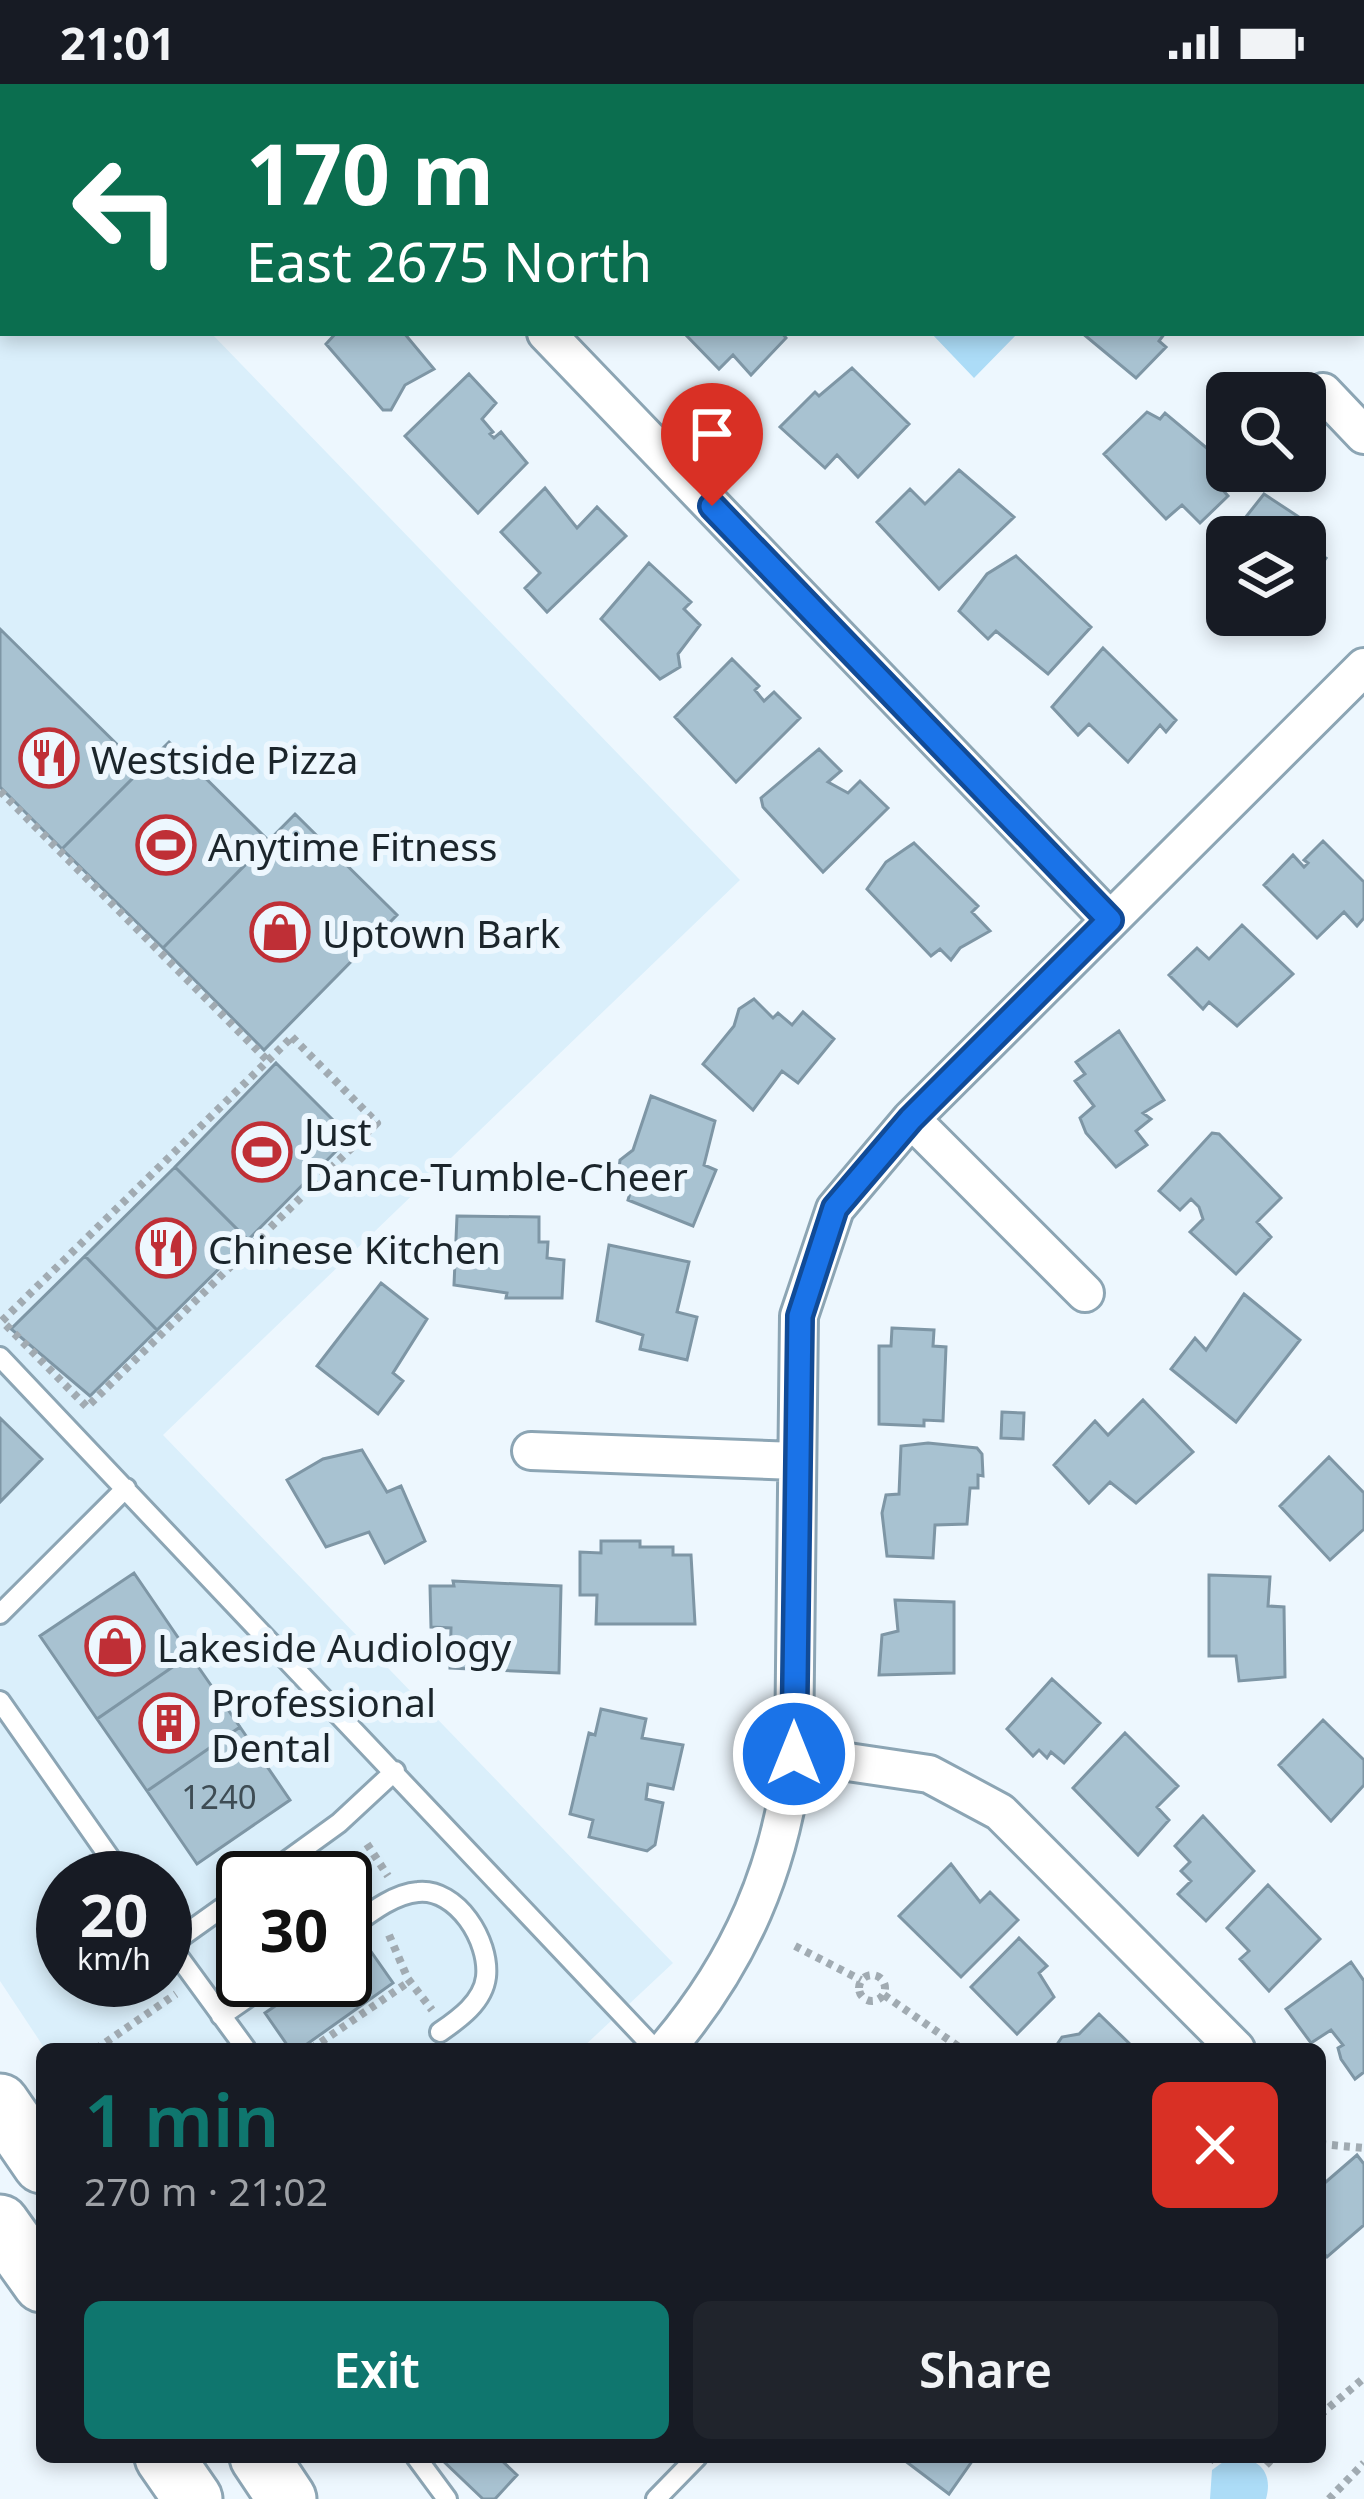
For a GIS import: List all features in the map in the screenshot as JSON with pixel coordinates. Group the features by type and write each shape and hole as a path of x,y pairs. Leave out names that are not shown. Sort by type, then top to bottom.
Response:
{"main road":[{"path":"0,2103 36,2155"},
{"path":"0,2157 36,2208"},
{"path":"0,2224 36,2275"},
{"path":"168,2463 194,2499"},
{"path":"263,2463 287,2499"}],"street":[{"path":"549,336 1110,920"},
{"path":"1326,395 1364,435"},
{"path":"670,2043 729,1964 753,1916 788,1811 794,1754 800,1316 835,1208 911,1119 1364,667"},
{"path":"911,1119 1085,1293"},
{"path":"531,1451 796,1461"},
{"path":"794,1754 929,1774 1000,1812 1230,2043"}],"lane":[{"path":"0,1357 649,2043"},
{"path":"0,1614 126,1488"},
{"path":"0,1701 105,1851"},
{"path":"300,1851 395,1771"},
{"path":"372,1916 415,1892 440,1893 457,1906 483,1952 486,1979 473,2006 440,2032"},
{"path":"192,1976 241,2043"},
{"path":"221,2016 234,2007"},
{"path":"420,2463 447,2499"},
{"path":"656,2499 691,2463"}],"path":[{"path":"0,791 268,1061"},
{"path":"292,1037 377,1123 86,1407 2,1321 268,1061 292,1037"},
{"path":"367,1844 389,1877"},
{"path":"388,1935 410,1981 433,2011"},
{"path":"796,1946 861,1980 878,1975 884,1995 953,2043"},
{"path":"861,1980 859,1992 865,1999 884,1995"},
{"path":"320,2043 410,1981"},
{"path":"105,2043 158,2007"},
{"path":"1326,2145 1364,2148"},
{"path":"1326,2410 1364,2378"},
{"path":"1328,2499 1364,2463"}],"shaded area":[{"path":"0,336 214,336 740,880 163,1435 673,1963 587,2043 41,2043 0,1981"},
{"path":"934,336 1015,336 974,378"},
{"path":"1222,2463 1255,2463 1268,2480 1266,2499 1210,2499 1212,2470"}],"building":[{"path":"333,336 406,336 434,369 405,385 391,410 383,410 326,344"},
{"path":"687,336 786,338 751,375 733,355 719,369"},
{"path":"1086,336 1163,336 1159,341 1166,347 1136,378"},
{"path":"852,368 909,424 858,477 837,455 825,468 780,427 815,392 819,396"},
{"path":"469,374 496,403 482,419 490,434 494,438 501,432 527,463 478,513 405,436"},
{"path":"1147,412 1160,419 1165,413 1206,447 1206,492 1228,496 1200,523 1182,505 1166,519 1104,454"},
{"path":"959,470 1014,517 939,589 877,522 910,489 925,504"},
{"path":"545,488 577,528 597,507 626,536 547,612 525,588 540,573 501,532"},
{"path":"1264,494 1297,516 1247,516"},
{"path":"1016,556 1091,627 1048,674 996,631 988,639 959,611 987,574"},
{"path":"649,563 691,602 684,609 700,625 678,654 680,667 660,679 601,619"},
{"path":"0,629 142,769 62,849 0,787"},
{"path":"1103,648 1176,720 1166,732 1160,725 1128,762 1089,724 1078,735 1052,707"},
{"path":"732,659 759,686 755,690 764,701 774,692 800,718 736,782 675,717"},
{"name":"Anytime Fitness","path":"169,742 269,841 163,948 62,849"},
{"path":"819,749 841,771 828,782 848,793 860,781 888,808 823,872 763,807 761,798"},
{"name":"Uptown Bark","path":"295,814 397,915 264,1050 163,948"},
{"path":"1323,841 1364,882 1364,918 1357,926 1344,912 1317,938 1264,885 1293,855 1304,867 1308,863 1304,860"},
{"path":"914,843 978,906 972,912 990,931 960,948 951,960 940,949 931,956 867,889 886,862"},
{"path":"1242,925 1293,974 1237,1026 1209,1002 1203,1009 1169,975 1197,948 1209,959"},
{"path":"754,999 773,1018 778,1013 792,1025 803,1012 834,1039 798,1083 782,1071 753,1110 703,1064 734,1026 739,1009"},
{"path":"1119,1031 1164,1100 1143,1113 1151,1119 1136,1131 1147,1145 1116,1167 1086,1133 1080,1118 1094,1106 1075,1081 1085,1074 1076,1062"},
{"name":"Just Dance-Tumble-Cheer","path":"276,1063 350,1137 248,1240 175,1167"},
{"path":"651,1096 715,1121 704,1165 716,1170 693,1226 628,1200 633,1182 618,1177 620,1160 633,1150"},
{"path":"1212,1133 1219,1134 1281,1198 1257,1222 1271,1237 1236,1274 1190,1232 1203,1219 1199,1207 1191,1199 1180,1210 1159,1191"},
{"name":"Chinese Kitchen","path":"175,1167 248,1240 157,1330 85,1256"},
{"path":"457,1216 539,1217 539,1242 548,1242 547,1258 564,1260 562,1298 506,1298 507,1293 454,1285"},
{"path":"609,1245 689,1262 677,1312 697,1317 687,1360 640,1349 643,1335 597,1321"},
{"path":"85,1256 157,1330 90,1396 11,1329"},
{"path":"381,1283 427,1319 393,1373 403,1381 378,1414 317,1366"},
{"path":"1244,1294 1300,1340 1236,1422 1171,1369 1195,1338 1206,1350"},
{"path":"892,1328 934,1330 933,1346 946,1347 943,1421 924,1420 924,1426 879,1424 879,1346 891,1346"},
{"path":"1143,1400 1193,1452 1136,1503 1110,1482 1089,1503 1054,1465 1095,1421 1108,1435"},
{"path":"1002,1412 1024,1413 1023,1439 1001,1438"},
{"path":"0,1418 42,1459 0,1502"},
{"path":"928,1443 977,1448 982,1454 983,1476 978,1475 978,1488 970,1488 967,1524 935,1525 933,1558 887,1556 882,1513 886,1495 899,1494 901,1446"},
{"path":"362,1450 387,1492 401,1486 425,1541 385,1563 369,1532 326,1547 287,1480 323,1459"},
{"path":"1329,1457 1364,1493 1364,1529 1330,1560 1280,1506"},
{"path":"601,1541 640,1541 640,1547 673,1547 673,1555 691,1555 695,1624 596,1624 597,1595 580,1595 580,1552 601,1553"},
{"name":"Lakeside Audiology","path":"134,1573 190,1655 97,1719 40,1636"},
{"path":"1209,1575 1270,1577 1268,1606 1284,1607 1285,1677 1239,1681 1236,1656 1209,1656"},
{"path":"453,1581 561,1586 559,1673 450,1668 451,1628 431,1627 430,1586 454,1586"},
{"path":"895,1600 954,1602 954,1673 879,1675 882,1635 898,1631"},
{"name":"Professional Dental","path":"190,1655 240,1727 147,1791 97,1719"},
{"path":"1052,1679 1100,1723 1064,1763 1051,1752 1047,1758 1039,1750 1033,1756 1007,1729"},
{"path":"601,1709 646,1719 642,1738 683,1745 673,1789 648,1784 646,1799 663,1803 655,1845 647,1851 589,1837 593,1820 570,1814 589,1733 595,1735"},
{"path":"1323,1720 1364,1760 1364,1785 1331,1821 1279,1765"},
{"path":"240,1727 290,1800 197,1864 147,1791"},
{"path":"1125,1733 1178,1786 1157,1807 1169,1820 1138,1855 1073,1788"},
{"path":"1203,1816 1254,1871 1206,1921 1178,1894 1191,1881 1181,1871 1190,1862 1175,1846"},
{"path":"951,1864 980,1902 990,1892 1018,1920 961,1977 899,1916"},
{"path":"1268,1885 1320,1939 1269,1991 1240,1959 1249,1951 1227,1928"},
{"path":"1019,1938 1047,1966 1039,1973 1054,1997 1017,2034 971,1987"},
{"path":"372,1953 393,1983 372,1998"},
{"path":"1351,1962 1364,1981 1364,2072 1355,2079 1341,2059 1338,2048 1343,2045 1331,2030 1311,2043 1286,2009"},
{"path":"274,2007 359,2007 308,2043 286,2043 265,2013"},
{"path":"1099,2014 1129,2043 1058,2043 1062,2037 1079,2034"},
{"path":"1357,2155 1364,2164 1364,2225 1327,2257 1326,2256 1326,2182"},
{"path":"445,2463 504,2463 517,2475 495,2499 483,2499"},
{"path":"908,2463 971,2463 949,2494"}],"place":[{"name":"Westside Pizza","path":"49,758"},
{"name":"Anytime Fitness","path":"166,845"},
{"name":"Uptown Bark","path":"280,932"},
{"name":"Just Dance-Tumble-Cheer","path":"262,1152"},
{"name":"Chinese Kitchen","path":"166,1248"},
{"name":"Lakeside Audiology","path":"115,1646"},
{"name":"Professional Dental","path":"169,1723"}],"route":[{"path":"712,506 1110,920 911,1119 835,1208 800,1316 794,1754"}]}
